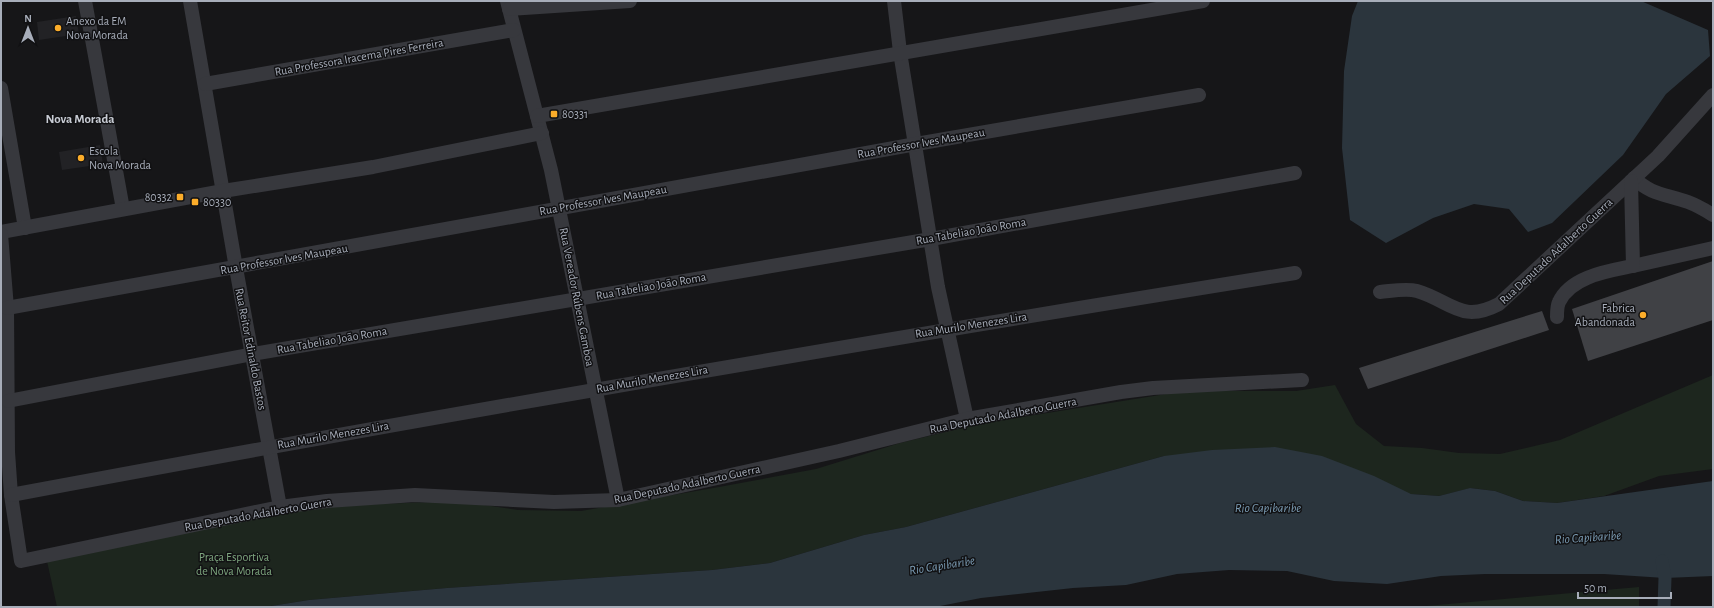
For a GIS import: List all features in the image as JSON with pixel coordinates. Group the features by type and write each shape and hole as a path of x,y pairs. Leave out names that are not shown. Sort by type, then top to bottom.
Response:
{"street":[{"path":"85,1 123,209"},
{"name":"Rua Reitor Edinaldo Bastos","path":"190,1 236,268 270,446 280,507"},
{"path":"508,5 630,1"},
{"path":"894,1 900,52 938,287 967,420"},
{"path":"537,116 900,52 1203,1"},
{"name":"Rua Vereador Rúbens Gamboa","path":"508,5 542,133 559,208 618,500"},
{"name":"Rua Professora Iracema Pires Ferreira","path":"205,84 514,30"},
{"path":"1,88 25,228"},
{"name":"Rua Professor Ives Maupeau","path":"7,308 236,268 916,144 1199,95"},
{"name":"Rua Deputado Adalberto Guerra","path":"1380,292 1398,290 1416,291 1431,296 1461,311 1475,313 1488,310 1504,299 1633,180 1658,156 1713,95"},
{"path":"11,495 7,308 1,233 223,191 373,167 542,133"},
{"name":"Rua Tabeliao João Roma","path":"8,401 253,354 931,239 1295,173"},
{"path":"1633,180 1653,192 1689,202 1713,215"},
{"path":"1633,180 1633,266"},
{"path":"1557,317 1559,302 1568,290 1585,279 1633,266 1713,248"},
{"name":"Rua Murilo Menezes Lira","path":"11,495 270,446 595,389 947,329 1295,273"},
{"name":"Rua Deputado Adalberto Guerra","path":"11,495 21,561 280,507 327,500 415,495 554,502 618,500 839,451 967,420 1140,390 1302,380"}],"shaded area":[{"name":"Anexo da EM Nova Morada","path":"76,16 79,34 39,40 37,22"},
{"name":"Escola Nova Morada","path":"100,145 103,164 62,170 59,152"}],"green space":[{"name":"Praça Esportiva de Nova Morada","path":"1713,375 1713,469 1659,476 1604,496 1557,503 1523,501 1495,491 1471,488 1439,496 1411,494 1164,456 906,527 864,535 770,563 712,570 447,588 309,600 265,607 57,607 47,561 303,507 457,501 518,510 581,511 816,469 900,443 979,424 1185,391 1296,391 1335,385 1356,424 1384,446 1422,448 1459,453 1500,454 1560,440"},
{"path":"1639,587 1639,607 1415,607"}],"water":[{"path":"1358,1 1641,1 1708,30 1710,56 1666,94 1623,155 1552,223 1528,232 1509,209 1474,204 1433,218 1386,243 1350,220 1342,148 1344,71 1352,16"},
{"name":"Rio Capibaribe","path":"1275,447 1322,456 1374,476 1411,494 1439,496 1470,488 1495,491 1523,501 1557,503 1713,481 1713,576 1665,578 1604,574 1485,574 1441,576 1387,584 1334,581 1287,571 1229,570 1177,574 1126,585 1073,588 981,598 935,607 265,607 309,600 447,588 712,570 770,563 864,535 906,527 1164,456 1212,450"}],"building":[{"name":"Fabrica Abandonada","path":"1713,261 1713,320 1588,361 1572,309"},
{"name":"Fabrica Abandonada","path":"1542,311 1549,330 1368,389 1359,368"}],"waterway":[{"path":"1662,561 1665,578 1664,607"}],"place":[{"name":"Anexo da EM Nova Morada","path":"58,28"},
{"name":"80331","path":"554,114"},
{"name":"Escola Nova Morada","path":"81,158"},
{"name":"80332","path":"180,197"},
{"name":"80330","path":"195,202"},
{"name":"Fabrica Abandonada","path":"1643,315"}],"district":[{"name":"Nova Morada","path":"80,119"}]}
